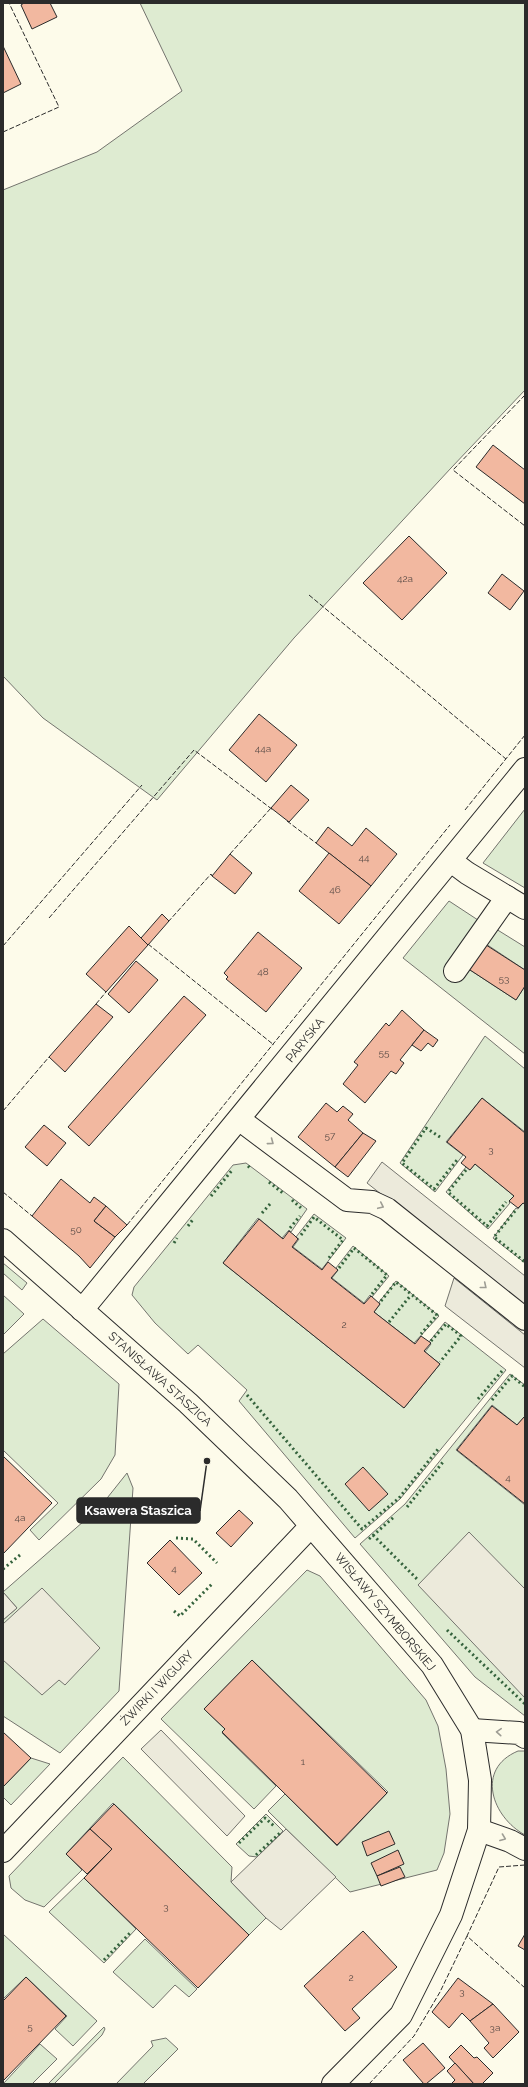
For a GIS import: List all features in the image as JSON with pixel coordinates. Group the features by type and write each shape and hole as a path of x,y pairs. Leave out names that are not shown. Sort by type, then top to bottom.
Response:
{"street":[{"name":"PARYSKA","path":"82,1310 240,1120 525,769"},
{"path":"451,861 467,873 525,908"},
{"path":"455,971 507,897"},
{"path":"240,1120 347,1200 372,1202 387,1209 525,1319"},
{"name":"STANISŁAWA STASZICA","path":"3,1240 243,1454 288,1499 311,1526"},
{"name":"WISŁAWY SZYMBORSKIEJ","path":"311,1526 432,1665 472,1730 480,1780 479,1830 451,1915 401,2015 333,2084"},
{"name":"ŻWIRKI I WIGURY","path":"3,1851 311,1526"},
{"path":"472,1730 519,1733 525,1737"},
{"path":"479,1830 510,1841 525,1849"}],"green space":[{"path":"140,3 525,3 525,390 294,638 157,800 43,718 3,676 3,190 97,152 182,91"},
{"path":"525,809 525,888 483,863"},
{"path":"449,901 481,922 467,968 516,1000 525,986 525,1054 403,958"},
{"path":"496,929 525,947 525,970 486,944"},
{"path":"485,1036 525,1069 525,1132 482,1098 446,1142 463,1155 435,1192 400,1163"},
{"path":"246,1163 307,1209 291,1232 289,1230 282,1238 258,1218 223,1263 404,1408 440,1364 425,1352 431,1344 429,1342 445,1322 506,1370 400,1499 355,1538 239,1401 247,1390 198,1345 188,1354 155,1323 132,1295 134,1287 233,1165"},
{"path":"475,1164 514,1196 488,1229 446,1192 466,1167 470,1170"},
{"path":"523,1203 525,1205 525,1263 493,1238 516,1208 518,1209"},
{"path":"314,1214 346,1238 322,1269 293,1247 299,1239 296,1237"},
{"path":"353,1246 389,1276 372,1297 370,1295 364,1303 332,1278 338,1270 336,1268"},
{"path":"3,1263 27,1283 22,1290 3,1273"},
{"path":"396,1281 439,1316 414,1343 374,1312 380,1304 379,1302"},
{"path":"3,1295 24,1314 3,1335"},
{"path":"43,1319 119,1384 115,1455 101,1479 39,1540 30,1530 58,1503 3,1450 3,1354"},
{"path":"510,1374 525,1385 525,1416 517,1425 492,1405 456,1450 525,1505 525,1716 475,1677 360,1544 405,1504"},
{"path":"127,1473 133,1488 119,1691 60,1753 3,1716 3,1620 17,1608 3,1592 100,1507"},
{"path":"307,1570 320,1576 426,1700 438,1726 446,1769 450,1814 444,1853 437,1870 350,1892 268,1811 285,1794 337,1846 388,1792 252,1660 204,1709 225,1729 222,1733 276,1786 254,1809 161,1719"},
{"path":"518,1751 525,1751 525,1835 513,1827 504,1817 497,1805 493,1793 493,1781 496,1769 505,1759"},
{"path":"123,1757 232,1867 231,1882 266,1918 249,1935 113,1803 66,1854 82,1870 44,1907 25,1900 11,1888 9,1876"},
{"path":"31,1758 50,1764 11,1805 3,1797 3,1787"},
{"path":"266,1814 283,1831 257,1857 249,1856 236,1844"},
{"path":"84,1878 136,1929 104,1963 49,1912"},
{"path":"3,1934 97,2021 73,2046 55,2029 67,2016 26,1977 3,1999"},
{"path":"145,1939 197,1989 189,1997 175,1985 153,2008 113,1972"},
{"path":"104,2027 105,2029 102,2035 54,2084 48,2084"},
{"path":"166,2038 178,2049 143,2084 116,2084 153,2046 151,2041"},
{"path":"40,2044 57,2059 32,2084 3,2084"}],"shaded area":[{"path":"382,1162 525,1276 525,1307 367,1183"},
{"path":"454,1278 525,1335 525,1368 445,1306"},
{"path":"469,1532 525,1589 525,1698 418,1585"},
{"path":"42,1588 100,1648 65,1685 59,1680 42,1695 3,1660 3,1624"},
{"path":"3,1592 17,1608 3,1620"},
{"path":"161,1730 245,1816 227,1836 141,1749"},
{"path":"286,1829 336,1877 281,1930 266,1918 231,1882"}],"building":[{"path":"24,3 50,3 57,17 32,29 21,5"},
{"path":"3,46 21,84 3,93"},
{"path":"493,445 525,470 525,504 476,467"},
{"path":"409,536 447,573 402,620 363,583"},
{"path":"502,574 524,591 510,610 488,593"},
{"path":"259,714 297,745 266,782 229,750"},
{"path":"291,785 309,800 289,822 271,808"},
{"path":"328,827 352,846 366,828 397,854 371,886 316,843"},
{"path":"329,853 371,886 339,924 299,891"},
{"path":"230,854 252,873 235,894 212,876"},
{"path":"162,914 169,921 148,945 141,938"},
{"path":"129,926 148,945 106,992 86,974"},
{"path":"258,932 302,968 266,1012 226,979 228,977 224,973"},
{"path":"483,943 525,970 525,986 516,1000 467,968"},
{"path":"136,961 158,980 129,1013 108,994"},
{"path":"184,996 206,1015 89,1146 68,1127"},
{"path":"96,1004 113,1017 65,1072 49,1057"},
{"path":"402,1010 424,1030 400,1060 404,1063 396,1074 391,1071 365,1103 343,1084 358,1065 354,1062 386,1023 389,1026"},
{"path":"424,1030 438,1040 433,1047 428,1043 421,1051 412,1045"},
{"path":"482,1098 525,1133 525,1204 523,1203 518,1208 509,1201 514,1196 475,1164 470,1170 461,1163 466,1157 447,1142"},
{"path":"326,1103 337,1112 343,1106 353,1114 348,1120 363,1133 335,1167 298,1137"},
{"path":"44,1125 66,1143 47,1166 25,1147"},
{"path":"363,1133 376,1141 348,1177 335,1167"},
{"path":"61,1179 90,1203 94,1197 106,1206 94,1221 115,1237 90,1268 79,1256 32,1216"},
{"path":"106,1206 127,1225 115,1237 94,1221"},
{"path":"259,1219 283,1239 289,1231 294,1235 298,1239 292,1247 322,1270 328,1262 338,1270 331,1278 364,1304 371,1296 380,1304 374,1312 415,1344 421,1336 431,1343 424,1351 440,1364 404,1408 223,1263"},
{"path":"492,1406 517,1425 524,1417 525,1418 525,1504 457,1450"},
{"path":"3,1456 52,1503 3,1554"},
{"path":"363,1467 388,1494 369,1511 345,1484"},
{"path":"239,1510 253,1523 231,1547 216,1533"},
{"path":"170,1540 202,1573 179,1595 147,1563"},
{"path":"252,1660 387,1793 337,1845 222,1732 225,1729 204,1709"},
{"path":"3,1732 31,1758 3,1787"},
{"path":"114,1804 249,1935 198,1988 84,1878 112,1849 90,1829"},
{"path":"90,1829 112,1849 87,1874 66,1854"},
{"path":"389,1831 395,1844 367,1856 362,1842"},
{"path":"398,1850 404,1864 377,1876 371,1863"},
{"path":"400,1867 405,1877 381,1886 377,1876"},
{"path":"363,1931 397,1967 352,2009 360,2018 345,2031 304,1986"},
{"path":"525,1934 525,1950 518,1946"},
{"path":"26,1977 66,2016 3,2081 3,2001"},
{"path":"458,1978 493,2004 470,2021 462,2013 449,2028 432,2012"},
{"path":"493,2004 519,2032 493,2058 484,2048 489,2043 470,2021"},
{"path":"423,2043 445,2068 426,2084 424,2084 403,2060"},
{"path":"461,2045 474,2058 477,2057 493,2073 482,2084 474,2084 449,2057"},
{"path":"455,2063 474,2084 451,2084 455,2080 447,2071"}],"hedge":[{"path":"440,1137 426,1128 402,1163 434,1189 457,1160"},
{"path":"248,1166 251,1169"},
{"path":"211,1196 233,1169"},
{"path":"466,1170 448,1192 487,1226 506,1202"},
{"path":"269,1182 284,1194"},
{"path":"292,1200 301,1208"},
{"path":"262,1213 271,1203"},
{"path":"515,1211 494,1237 525,1262"},
{"path":"290,1228 300,1216"},
{"path":"301,1235 314,1217 343,1240 328,1259"},
{"path":"188,1226 194,1218"},
{"path":"174,1243 177,1238"},
{"path":"339,1268 354,1248 387,1275 372,1294"},
{"path":"381,1301 396,1282 437,1315 421,1334"},
{"path":"389,1322 411,1295"},
{"path":"431,1341 446,1324 461,1336 440,1362"},
{"path":"478,1399 502,1371"},
{"path":"492,1400 512,1376 525,1387"},
{"path":"247,1395 362,1529 399,1498 439,1448"},
{"path":"407,1507 443,1462"},
{"path":"369,1539 395,1516"},
{"path":"373,1535 418,1580"},
{"path":"176,1538 193,1539 217,1563"},
{"path":"3,1569 20,1555"},
{"path":"174,1611 180,1616 212,1584"},
{"path":"447,1630 525,1704"},
{"path":"239,1843 265,1818 274,1826"},
{"path":"256,1855 280,1833"},
{"path":"104,1960 131,1932"}],"fence":[{"path":"3,132 59,107 9,3"},
{"path":"525,395 453,470 525,526"},
{"path":"309,595 506,759"},
{"path":"465,810 525,735"},
{"path":"49,918 194,750 273,810"},
{"path":"3,946 142,785"},
{"path":"230,854 271,808"},
{"path":"287,821 316,843"},
{"path":"127,1225 450,825"},
{"path":"168,922 211,874 212,876"},
{"path":"148,944 274,1045"},
{"path":"96,1004 106,992"},
{"path":"3,1111 49,1057"},
{"path":"3,1192 32,1216"},
{"path":"525,1865 499,1867 467,1936 525,1988"},
{"path":"369,2084 414,2036 440,1992 467,1936"}],"place":[{"name":"Ksawera Staszica","path":"207,1461"}]}
